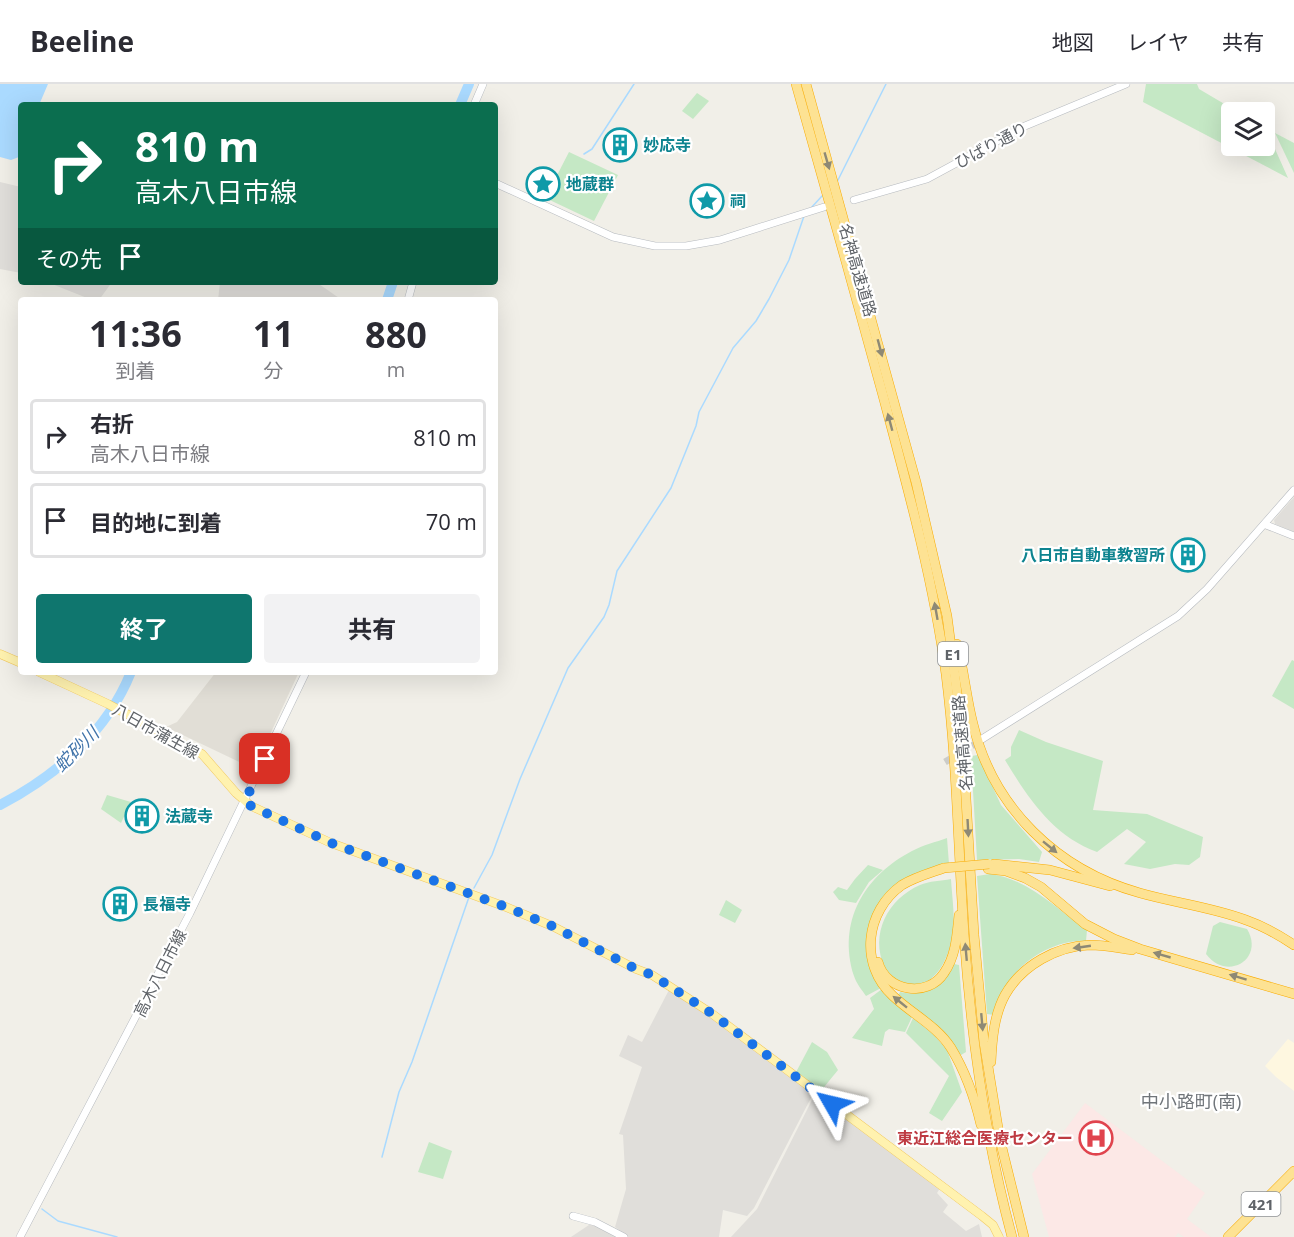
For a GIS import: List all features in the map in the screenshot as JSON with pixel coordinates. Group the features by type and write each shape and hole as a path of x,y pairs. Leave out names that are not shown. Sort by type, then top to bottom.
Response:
{"highway":[{"name":"名神高速道路","path":"796,84 905,475 932,586 946,675 952,733 974,1041 981,1096 999,1189 1012,1237"},
{"name":"名神高速道路","path":"806,84 927,525 947,616 962,731 974,935 984,1042 1000,1140 1024,1237"},
{"path":"927,525 958,647 973,725 984,757 998,786 1018,817 1064,859 1099,877 1137,892"},
{"path":"989,866 1025,878 1041,887 1085,924 1114,939 1140,949 1294,994"},
{"path":"1012,1237 996,1190 972,1094 951,1048 936,1031 893,996 883,985 875,969 870,950 871,930 878,912 888,897 903,885 921,876 944,871 989,866 1050,870 1247,920 1294,945"},
{"path":"944,871 906,888 892,900 882,914 876,931 875,949 880,967 898,986 921,989 932,985 943,976 951,962 955,946 962,892"},
{"path":"990,1079 997,1015 1006,994 1020,976 1037,962 1056,952 1090,945 1140,949"},
{"name":"421","path":"1228,1237 1294,1171"}],"main road":[{"path":"0,654 18,662"},
{"name":"八日市蒲生線","path":"45,675 108,704 202,754 245,801 331,843 552,926 669,984 982,1216 993,1225 999,1237"}],"street":[{"path":"475,102 483,84"},
{"name":"ひばり通り","path":"854,200 927,179 1025,126 1126,84"},
{"path":"498,184 613,237 656,246 686,246 720,240 824,207"},
{"path":"982,739 1178,616 1207,589 1266,525 1294,490"},
{"path":"1266,525 1294,536"},
{"name":"高木八日市線","path":"20,1237 145,1002 305,675"},
{"path":"573,1216 596,1222 624,1237"}],"shaded area":[{"path":"0,182 18,186 18,272 0,269"},
{"path":"54,285 110,285 101,297 84,297"},
{"path":"220,285 320,285 338,297 218,297"},
{"path":"1294,497 1294,532 1275,524 1274,520"},
{"path":"214,675 298,675 254,769 166,727 177,722"},
{"path":"671,986 814,1092 754,1208 747,1216 723,1210 719,1237 629,1237 615,1227 626,1189 623,1135 619,1134 642,1067 619,1056 628,1035 642,1042"},
{"path":"1288,1039 1294,1043 1294,1091 1265,1066"},
{"path":"816,1092 942,1185 937,1193 948,1205 943,1212 966,1231 979,1224 982,1237 731,1237 757,1209"},
{"name":"東近江総合医療センター","path":"1085,1103 1205,1193 1187,1219 1211,1237 1184,1237 1178,1233 1175,1237 1049,1237 1032,1174"},
{"path":"592,1223 618,1237 571,1237"}],"green space":[{"path":"1146,84 1197,84 1199,89 1221,102 1221,143 1143,102"},
{"path":"697,93 709,101 693,119 682,111"},
{"path":"1275,133 1294,143 1294,173"},
{"path":"1275,149 1288,178 1246,156 1275,156"},
{"path":"569,152 618,175 594,221 537,194 541,182 551,187"},
{"path":"1292,660 1294,661 1294,709 1272,696"},
{"path":"1019,730 1046,742 1103,761 1093,810 1147,814 1203,837 1200,857 1189,865 1175,864 1150,869 1124,864 1146,842 1127,829 1097,852 1067,836 1033,802 1005,760 1011,756 1011,747"},
{"path":"978,755 1001,805 1042,852 1039,862 1019,859 977,860 971,756"},
{"path":"107,795 131,802 121,823 101,809"},
{"path":"947,838 949,864 906,881 870,925 866,947 869,966 881,988 866,996 855,979 850,956 849,937 852,919 859,903 868,887 880,873 895,861 916,849"},
{"path":"868,865 883,870 869,882 856,903 839,900 833,892 838,887 847,890"},
{"path":"990,874 1030,888 1087,930 1086,941 1066,943 1045,950 1019,969 994,1015 987,1014 977,876"},
{"path":"951,879 953,932 950,948 942,966 929,980 921,984 912,985 897,980 886,970 881,955 879,943 884,919 899,899 909,891 931,882"},
{"path":"726,900 742,910 735,923 719,915"},
{"path":"1220,922 1247,929 1251,940 1251,950 1241,963 1224,966 1206,954 1213,926"},
{"path":"954,964 959,965 966,1052 961,1055 947,1037 898,996 900,992 917,993 932,988"},
{"path":"882,989 912,1017 905,1032 889,1029 885,1032 882,1046 852,1038 874,1009 870,998"},
{"path":"913,1018 934,1035 947,1050 962,1092 942,1121 929,1113 949,1076 906,1033"},
{"path":"812,1042 827,1052 838,1070 820,1092 795,1074"},
{"path":"429,1142 452,1151 443,1179 418,1172"}],"water":[{"path":"0,84 48,84 40,102 18,102 18,157 11,160 0,157"}],"waterway":[{"name":"蛇砂川","path":"461,102 469,84"},
{"path":"584,154 592,149 634,84"},
{"path":"837,182 886,84"},
{"path":"811,208 822,196"},
{"path":"474,888 492,855 520,779 568,668 604,617 617,571 671,488 696,426 699,412 733,348 756,321 769,299 789,260 804,216"},
{"name":"蛇砂川","path":"388,297 392,285"},
{"name":"蛇砂川","path":"0,805 41,780 78,750 108,714 130,675"},
{"path":"382,1157 399,1092 412,1062 469,897"},
{"path":"42,1209 58,1221 117,1237"}],"tunnel":[{"path":"945,762 982,740"}],"place":[{"name":"妙応寺","path":"620,145"},
{"name":"地蔵群","path":"543,184"},
{"name":"祠","path":"707,201"},
{"name":"八日市自動車教習所","path":"1188,555"},
{"name":"法蔵寺","path":"142,816"},
{"name":"長福寺","path":"120,904"},
{"name":"東近江総合医療センター","path":"1096,1138"}],"district":[{"name":"中小路町(南)","path":"1191,1101"}],"route":[{"path":"265,759 245,801 251,806 331,843 552,926 652,975 711,1013 832,1104"}]}
